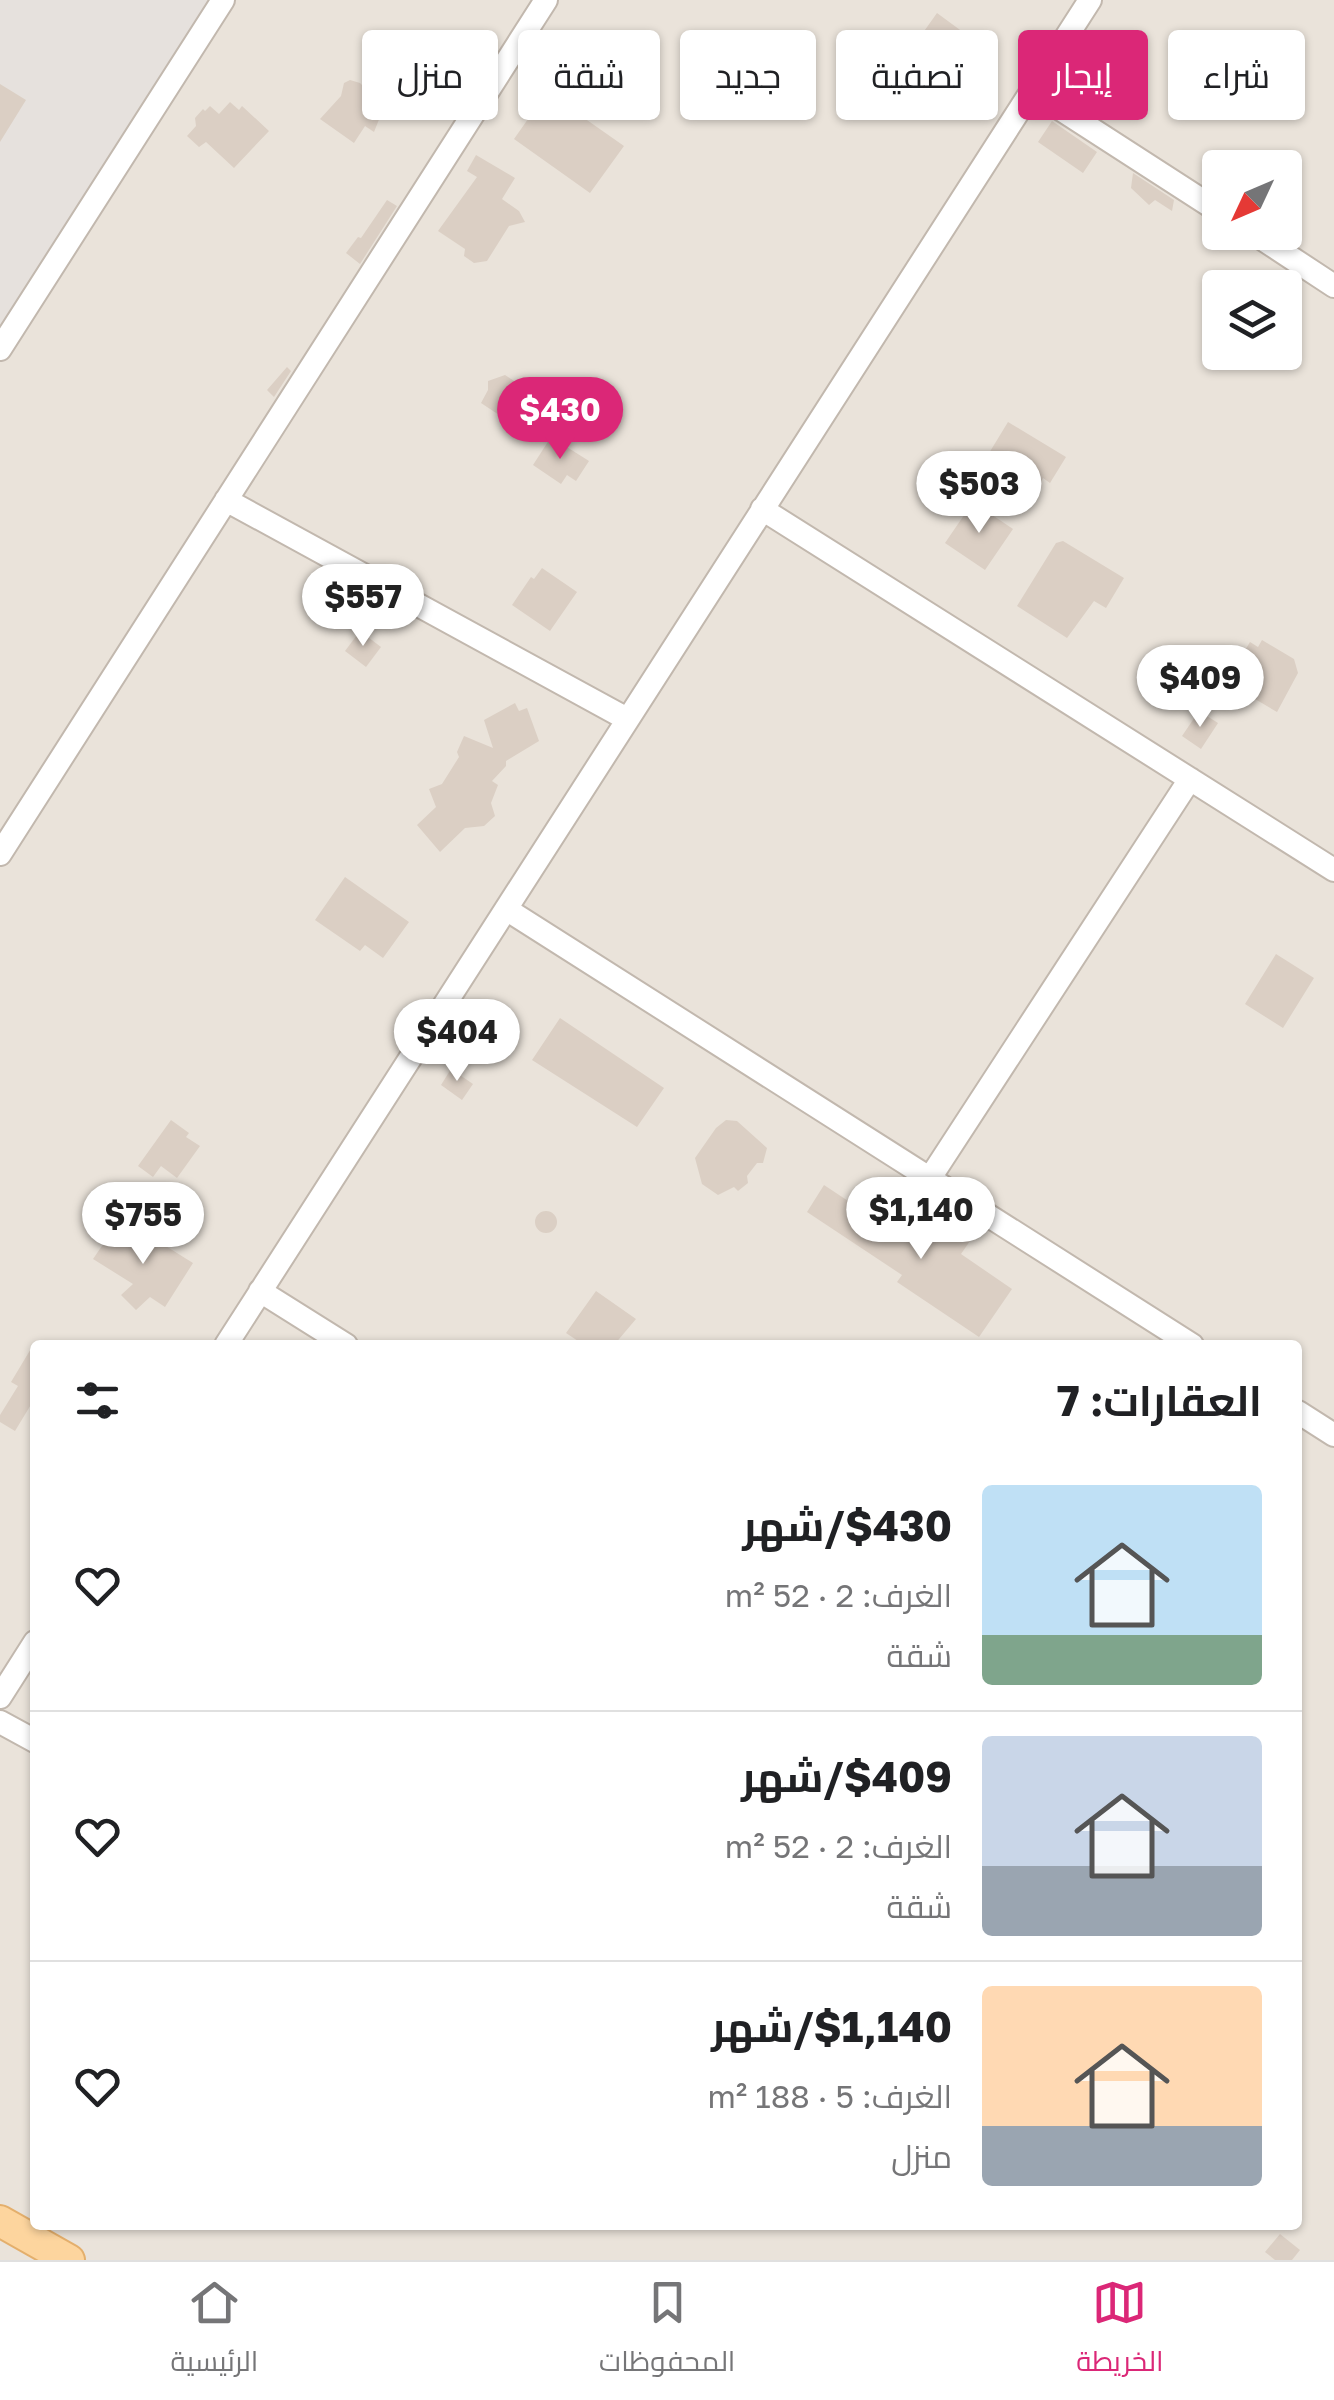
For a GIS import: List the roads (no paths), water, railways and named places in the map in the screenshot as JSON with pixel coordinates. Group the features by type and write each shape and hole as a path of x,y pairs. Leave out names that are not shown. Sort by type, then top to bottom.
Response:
{"main road":[{"path":"0,2221 70,2260"}],"street":[{"path":"0,349 223,0"},
{"path":"0,854 546,0"},
{"path":"1070,30 1090,0"},
{"path":"229,1340 1018,110"},
{"path":"1077,120 1202,200"},
{"path":"1279,250 1334,286"},
{"path":"226,500 627,720"},
{"path":"762,509 1334,870"},
{"path":"930,1178 1190,779"},
{"path":"506,908 1184,1340"},
{"path":"260,1291 338,1340"},
{"path":"1150,1340 1160,1324"},
{"path":"1302,1415 1334,1435"},
{"path":"0,1697 30,1650"},
{"path":"0,1722 30,1738"}]}
